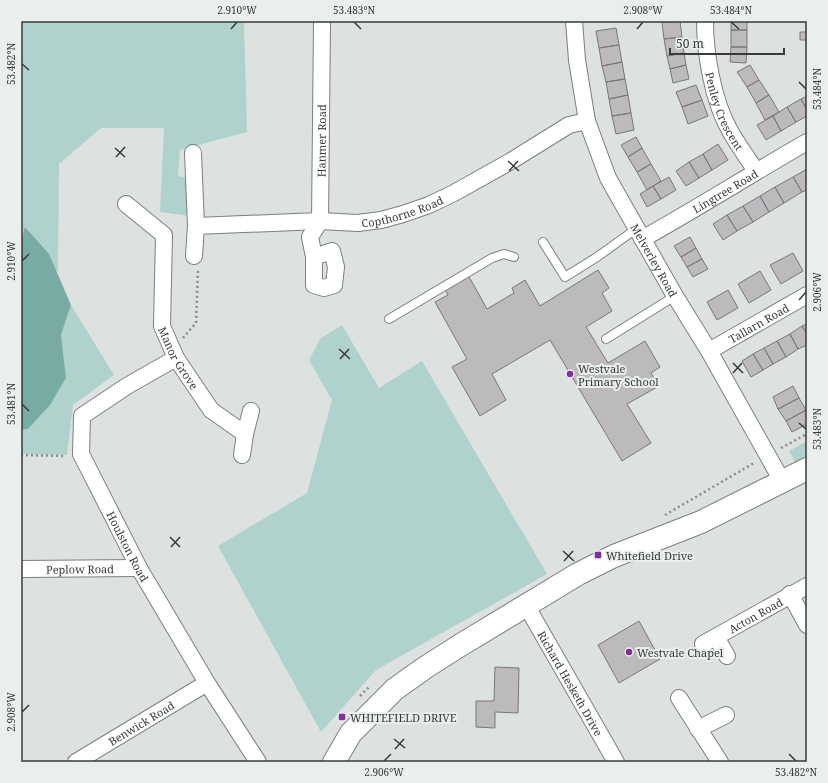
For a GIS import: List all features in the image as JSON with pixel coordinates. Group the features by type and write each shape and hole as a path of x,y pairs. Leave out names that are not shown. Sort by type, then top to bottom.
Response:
{"main road":[{"path":"334,762 351,733 395,689 426,667 526,605 578,574 614,556 700,522 807,469"}],"street":[{"name":"Hanmer Road","path":"314,257 310,237 320,221 322,21"},
{"name":"Melverley Road","path":"574,21 577,60 587,121 608,178 675,296 709,351 782,481"},
{"name":"Penley Crescent","path":"705,21 709,66 717,98 728,128 756,171"},
{"name":"Copthorne Road","path":"196,226 320,221 358,223 381,220 429,205 488,174 569,125 587,121"},
{"name":"Lingtree Road","path":"639,234 682,217 756,171 807,142"},
{"path":"193,152 196,226 194,256"},
{"name":"Manor Grove","path":"126,204 164,235 162,326 174,354 212,410 245,434"},
{"name":"Tallarn Road","path":"709,351 807,295"},
{"name":"Houlston Road","path":"174,354 82,416 81,454 139,568 207,683 258,762"},
{"path":"242,455 245,434 251,411"},
{"name":"Peplow Road","path":"21,569 139,568"},
{"name":"Acton Road","path":"727,656 709,640 807,586"},
{"path":"790,594 807,625"},
{"name":"Richard Hesketh Drive","path":"526,605 616,762"},
{"name":"Benwick Road","path":"76,762 207,683"},
{"path":"679,698 720,762"},
{"path":"698,729 726,715"}],"lane":[{"path":"543,242 565,277 597,257 639,234"},
{"path":"389,319 492,258 504,254 514,258"},
{"path":"606,339 675,296"}],"path":[{"path":"174,354 196,323 199,261 194,256"},
{"path":"768,455 807,434"},
{"path":"21,455 70,456 81,454"}],"green space":[{"path":"21,21 244,21 247,132 180,150 178,176 194,179 190,216 160,212 164,128 101,128 59,164 58,273 26,227 21,241"},
{"path":"25,227 49,254 71,305 61,335 66,378 50,405 28,429 21,430 21,241"},
{"path":"71,305 114,375 73,405 67,455 21,454 21,430 28,429 50,405 66,378 61,335"},
{"path":"342,325 379,388 422,361 547,574 376,670 321,732 218,546 307,493 332,400 309,360 320,339"},
{"path":"807,441 807,457 795,462 789,451"}],"building":[{"path":"680,21 682,37 664,39 662,22"},
{"path":"731,21 747,21 747,30 731,30"},
{"path":"616,28 619,45 599,48 596,31"},
{"path":"731,30 747,30 747,47 731,47"},
{"path":"800,32 807,32 807,40 800,40"},
{"path":"682,37 684,53 667,56 664,39"},
{"path":"619,45 622,62 602,66 599,48"},
{"path":"731,47 747,47 746,63 730,62"},
{"path":"684,53 686,65 670,69 667,56"},
{"path":"622,62 625,79 606,82 602,66"},
{"path":"686,65 689,79 673,83 670,69"},
{"path":"750,65 759,80 747,87 737,72"},
{"path":"625,79 628,95 609,99 606,82"},
{"path":"759,80 769,95 756,103 747,87"},
{"path":"696,85 702,100 682,107 676,92"},
{"path":"628,95 631,113 612,116 609,99"},
{"path":"769,95 779,112 765,120 756,103"},
{"path":"807,96 807,110 801,99"},
{"path":"801,99 807,110 807,116 796,122 787,107"},
{"path":"702,100 708,116 688,124 682,107"},
{"path":"787,107 796,122 781,131 773,116"},
{"path":"631,113 634,130 616,134 612,116"},
{"path":"773,116 781,131 766,140 757,125"},
{"path":"636,137 642,148 628,157 621,145"},
{"path":"718,144 728,160 712,170 703,154"},
{"path":"642,148 651,164 637,172 628,157"},
{"path":"703,154 712,170 699,178 689,162"},
{"path":"689,162 699,178 686,186 676,171"},
{"path":"651,164 661,181 647,190 637,172"},
{"path":"807,169 807,190 802,192 793,177"},
{"path":"669,177 676,190 661,199 653,186"},
{"path":"793,177 802,192 784,203 775,187"},
{"path":"653,186 661,199 647,207 640,194"},
{"path":"775,187 784,203 769,212 760,196"},
{"path":"760,196 769,212 753,222 743,206"},
{"path":"743,206 753,222 737,231 727,215"},
{"path":"727,215 737,231 723,240 713,224"},
{"path":"690,237 696,248 681,257 674,246"},
{"path":"696,248 702,259 687,267 681,257"},
{"path":"793,253 803,271 781,284 770,265"},
{"path":"702,259 708,269 693,277 687,267"},
{"path":"598,270 609,288 602,293 612,311 586,327 608,363 645,341 660,367 651,373 659,386 627,404 651,443 622,461 550,340 492,374 506,400 480,416 452,367 467,359 435,302 448,295 445,289 468,275 487,309 514,293 512,288 525,280 540,306"},
{"path":"760,271 771,290 749,303 738,284"},
{"path":"728,290 738,308 717,320 707,302"},
{"path":"807,324 807,334 802,326"},
{"path":"802,326 807,334 807,345 798,349 790,334"},
{"path":"790,334 798,349 786,357 777,341"},
{"path":"777,341 786,357 773,364 764,348"},
{"path":"764,348 773,364 763,370 753,354"},
{"path":"753,354 763,370 751,377 742,361"},
{"path":"793,386 799,398 778,409 773,397"},
{"path":"799,398 806,410 786,421 778,409"},
{"path":"806,410 807,424 792,432 786,421"},
{"name":"Westvale Chapel","path":"639,621 660,659 619,683 598,645"},
{"path":"495,667 519,668 518,713 495,712 495,728 476,727 476,701 494,701"}],"place":[{"name":"Westvale Primary School","path":"570,374"},
{"name":"Whitefield Drive","path":"598,555"},
{"name":"Westvale Chapel","path":"629,652"},
{"name":"WHITEFIELD DRIVE","path":"342,717"}]}
